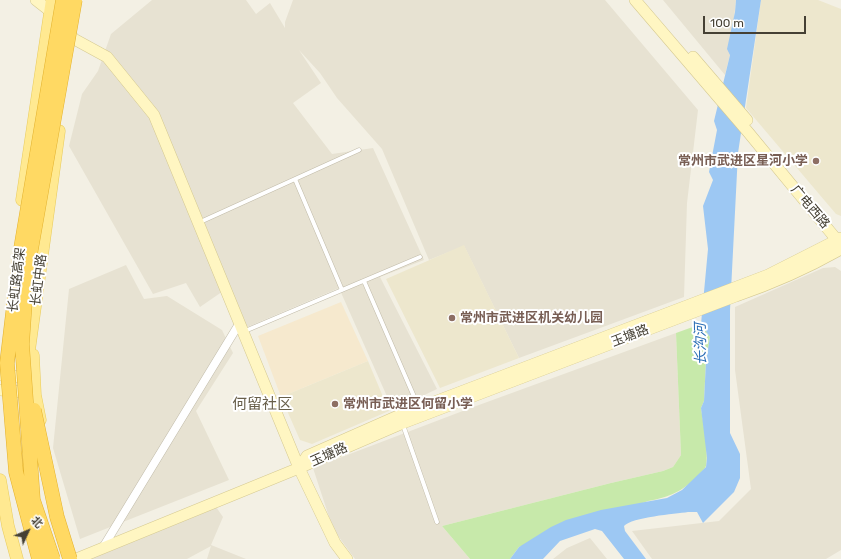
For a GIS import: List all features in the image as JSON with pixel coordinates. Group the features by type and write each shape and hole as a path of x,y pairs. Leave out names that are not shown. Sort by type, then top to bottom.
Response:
{"highway":[{"name":"长虹路高架","path":"39,559 16,472 7,363 24,231 63,0"},
{"name":"长虹路高架","path":"52,559 33,500 22,344 27,272 74,0"},
{"path":"16,285 0,334 1,409 8,480 28,559"},
{"path":"22,344 57,517 70,559"}],"main road":[{"name":"长虹中路","path":"30,393 32,331 57,139 82,0"},
{"name":"长虹中路","path":"33,559 15,491 2,390 2,376 11,276 51,5"},
{"path":"0,360 7,327"},
{"path":"30,393 35,482 48,534 58,559"},
{"path":"30,393 53,481 76,559"},
{"path":"0,480 8,526 17,559"}],"street":[{"path":"36,0 51,5 74,39 107,57 154,115 299,468 335,543 347,559"},
{"path":"635,0 716,90"},
{"path":"645,0 716,90"},
{"name":"广电西路","path":"716,90 748,127 840,242"},
{"name":"玉塘路","path":"76,559 299,468 401,419 735,292 840,242"},
{"path":"102,549 241,328"},
{"path":"2,376 30,378"},
{"path":"2,390 30,393"}],"lane":[{"path":"198,224 359,150"},
{"path":"295,179 342,290"},
{"path":"241,328 342,290 420,257"},
{"path":"364,281 420,412"},
{"path":"401,419 437,522"}],"shaded area":[{"path":"152,0 246,0 256,14 270,3 285,28 285,22 293,0 605,0 698,110 687,203 684,297 519,358 464,246 429,260 382,149 337,98 320,73 299,50 321,83 293,103 332,154 373,148 424,260 380,277 437,389 393,410 339,288 245,328 229,287 200,307 186,283 153,294 69,146 82,94 98,71 111,34"},
{"path":"663,0 736,0 730,55 725,75"},
{"name":"常州市武进区星河小学","path":"761,0 818,0 841,9 841,216 836,214 746,108"},
{"name":"常州市武进区机关幼儿园","path":"464,245 519,358 440,388 386,279"},
{"path":"126,265 144,299 167,296 222,330 233,353 196,411 229,480 80,539 53,448 69,289"},
{"path":"835,267 841,271 841,550 826,559 652,559 632,531 719,521 751,489 735,370 735,307 823,268"},
{"path":"341,302 368,361 281,397 258,336"},
{"path":"676,333 681,455 673,467 663,471 442,526 470,559 355,559 333,529 313,468 468,409"},
{"name":"常州市武进区何留小学","path":"368,361 389,411 312,444 300,440 281,397"},
{"path":"214,504 223,517 211,545 246,559 207,559 211,546 187,559 83,559"},
{"path":"590,538 607,559 553,559 567,548"}],"green space":[{"path":"701,324 710,337 706,361 704,401 701,408 707,461 705,467 699,475 682,489 663,498 648,501 519,547 510,559 470,559 442,526 663,471 673,467 681,455 676,333"}],"water":[{"path":"736,0 761,0 738,153 730,310 730,433 740,454 740,478 734,492 703,523 697,512 688,512 644,518 624,526 625,531 646,559 624,559 602,531 595,529 560,541 543,559 510,559 519,547 551,527 566,520 601,510 667,498 682,490 706,467 707,458 701,408 704,401 706,361 710,337 701,324 708,249 703,206 713,180 709,172 717,130 714,121 730,55 727,49"}],"place":[{"name":"常州市武进区星河小学","path":"816,161"},
{"name":"常州市武进区机关幼儿园","path":"452,318"},
{"name":"常州市武进区何留小学","path":"335,404"}],"district":[{"name":"何留社区","path":"262,405"}],"water label":[{"name":"长沟河","path":"701,344"}]}
